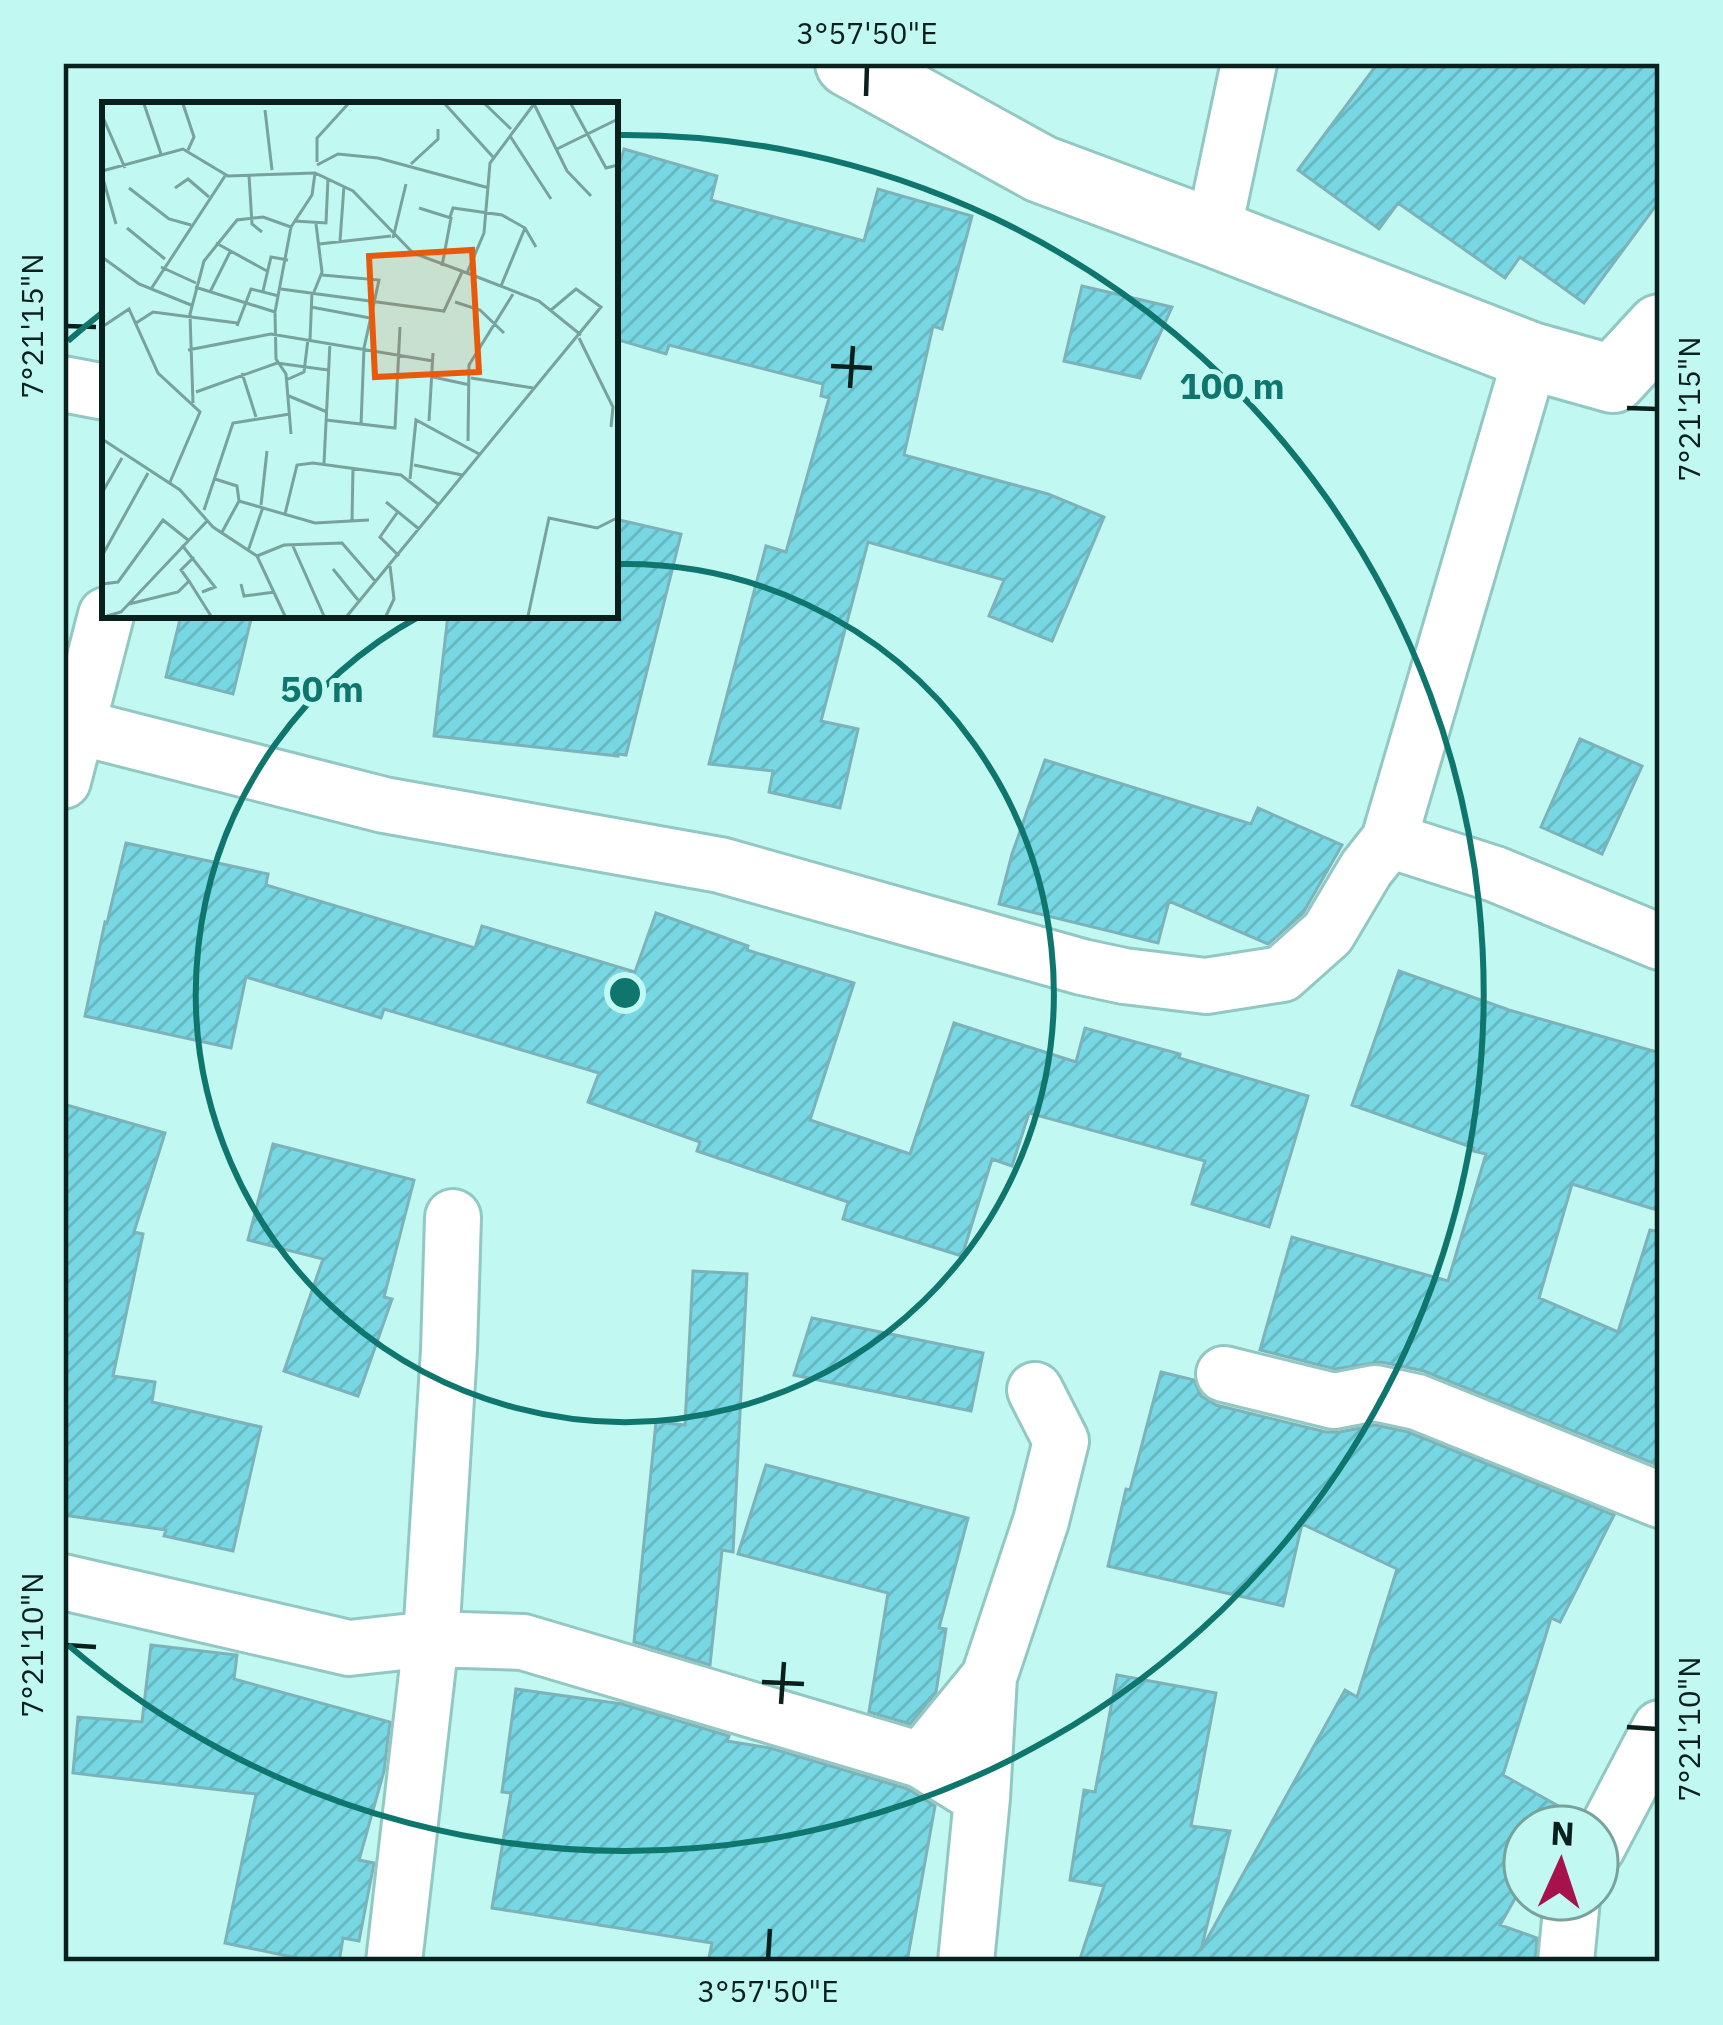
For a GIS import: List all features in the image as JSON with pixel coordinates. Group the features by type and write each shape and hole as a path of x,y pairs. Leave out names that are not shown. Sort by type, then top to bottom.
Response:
{"street":[{"path":"849,63 1041,170 1532,356 1636,386 1660,328"},
{"path":"1214,232 1249,63"},
{"path":"70,725 384,805 720,865 1124,976 1206,986 1282,974 1328,933 1389,840 1532,356"},
{"path":"63,384 102,391"},
{"path":"63,781 70,725 105,618"},
{"path":"1389,840 1495,874 1660,942"},
{"path":"394,1962 431,1639 453,1217"},
{"path":"1224,1374 1334,1401 1375,1393 1417,1402 1660,1500"},
{"path":"966,1962 989,1676 1041,1522 1061,1441 1035,1390"},
{"path":"63,1582 349,1648 431,1639 523,1642 921,1760 982,1798"},
{"path":"921,1760 989,1676"},
{"path":"1621,1803 1660,1728"},
{"path":"1566,1962 1570,1923"}],"building":[{"path":"1378,63 1660,63 1660,200 1584,303 1520,257 1505,278 1398,203 1379,229 1298,170"},
{"path":"624,149 717,176 711,200 864,241 878,189 972,216 942,329 933,326 904,455 1048,494 1104,517 1052,641 989,616 1004,580 868,542 821,721 858,729 840,808 769,792 773,771 709,764 766,546 786,552 829,398 821,396 823,384 669,345 666,354 618,340 618,170"},
{"path":"1082,286 1172,307 1140,378 1064,361"},
{"path":"618,520 681,534 626,755 434,736 448,618 618,618"},
{"path":"180,618 251,618 233,694 166,677"},
{"path":"1580,739 1642,766 1602,854 1541,827"},
{"path":"1045,760 1251,824 1258,808 1342,845 1303,913 1268,944 1169,901 1158,943 999,904"},
{"path":"126,843 268,874 266,885 475,948 482,926 635,972 656,913 748,946 747,950 854,983 810,1120 910,1154 954,1023 1076,1062 1085,1028 1308,1096 1269,1227 1192,1204 1205,1161 1029,1113 1012,1166 992,1159 962,1256 843,1219 848,1202 697,1151 700,1142 588,1102 599,1073 384,1009 381,1018 246,977 231,1048 85,1016"},
{"path":"1399,971 1509,1010 1660,1053 1660,1211 1572,1184 1539,1298 1618,1332 1650,1230 1660,1232 1660,1466 1424,1371 1381,1362 1335,1369 1260,1350 1292,1237 1448,1281 1486,1154 1352,1105"},
{"path":"63,1104 165,1133 134,1232 143,1234 113,1376 155,1382 152,1402 261,1427 233,1551 164,1536 166,1530 63,1515"},
{"path":"273,1144 414,1180 384,1297 392,1299 358,1396 284,1371 323,1259 248,1240"},
{"path":"693,1271 747,1274 733,1552 722,1550 710,1665 634,1642 656,1422 685,1425"},
{"path":"812,1318 983,1353 971,1411 794,1375"},
{"path":"1161,1372 1194,1380 1201,1396 1216,1405 1326,1432 1375,1425 1408,1432 1614,1515 1560,1622 1551,1618 1503,1775 1553,1803 1501,1803 1500,1925 1537,1938 1535,1962 1079,1962 1104,1886 1070,1880 1084,1790 1095,1792 1117,1675 1216,1693 1191,1826 1230,1831 1201,1950 1345,1690 1357,1697 1397,1569 1302,1524 1283,1606 1108,1566 1126,1489 1130,1490"},
{"path":"766,1465 968,1518 939,1628 946,1629 936,1692 910,1724 869,1712 888,1593 738,1554"},
{"path":"151,1645 237,1655 234,1679 390,1722 384,1771 359,1860 374,1863 359,1941 343,1938 339,1962 316,1962 225,1943 256,1794 73,1773 78,1717 142,1722"},
{"path":"516,1689 622,1704 729,1736 727,1741 770,1748 908,1789 935,1806 907,1962 708,1962 712,1943 492,1908 511,1793 502,1792"}]}
